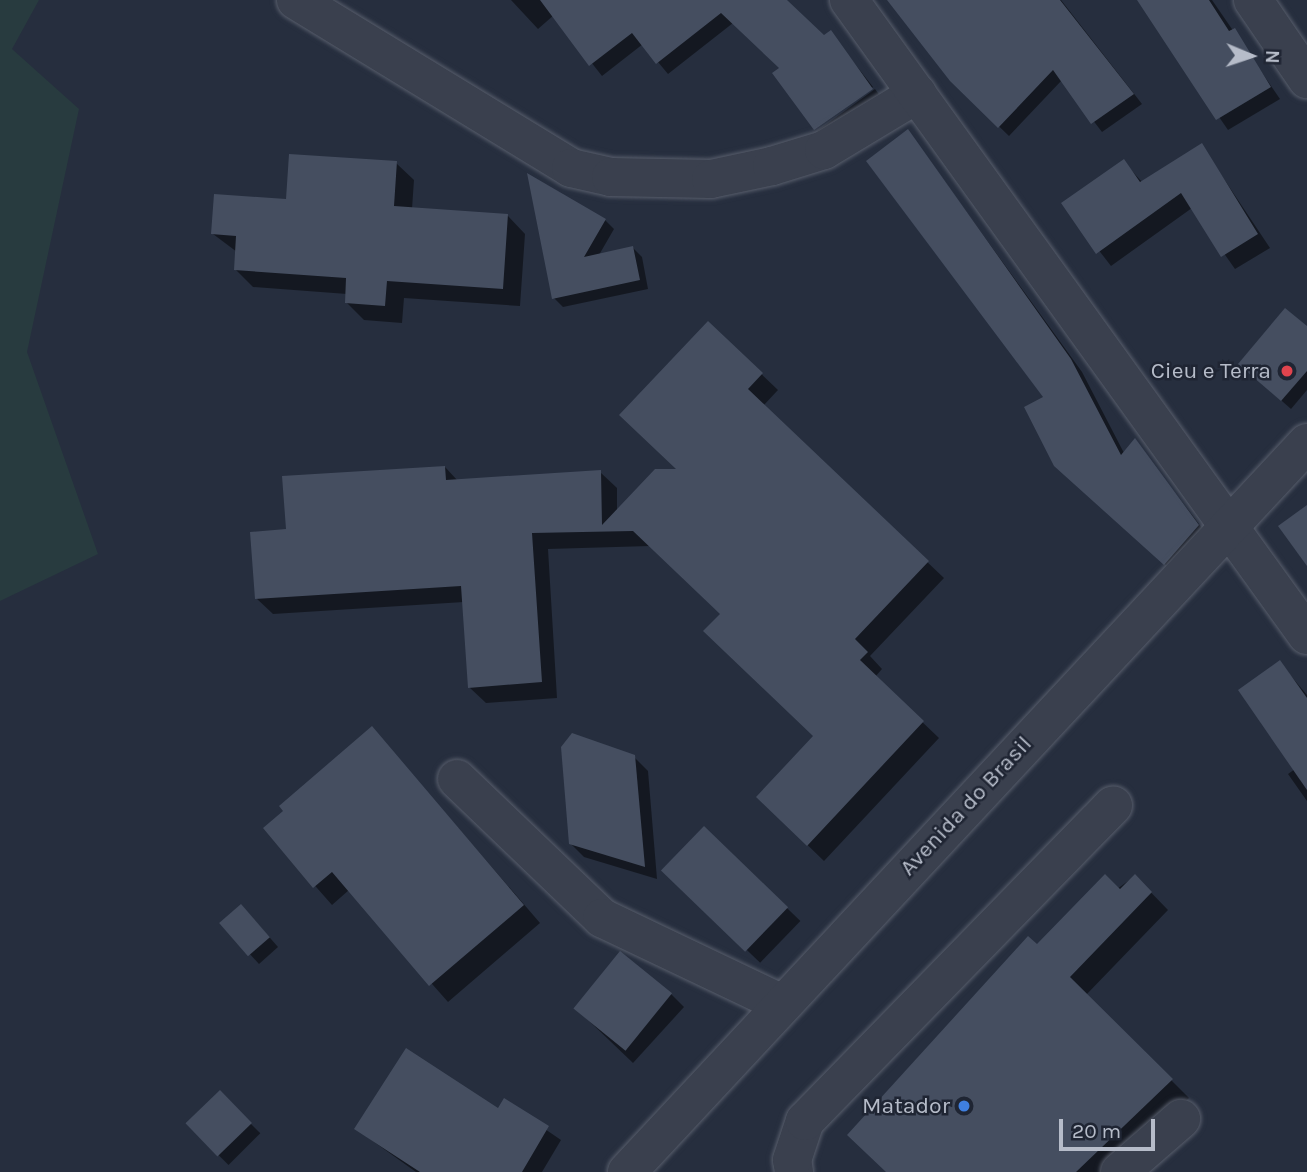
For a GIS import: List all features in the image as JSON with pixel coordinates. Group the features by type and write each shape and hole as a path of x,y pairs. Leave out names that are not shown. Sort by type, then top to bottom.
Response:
{"street":[{"path":"296,0 571,168 611,177 711,179 772,166 824,150 917,94"},
{"path":"849,0 1307,635"},
{"path":"1252,0 1307,79"},
{"name":"Avenida do Brasil","path":"628,1172 1228,524 1307,443"},
{"path":"457,779 602,918 782,1004"},
{"path":"794,1172 792,1160 805,1121 1113,805"},
{"path":"1120,1172 1181,1119"}],"green space":[{"path":"0,0 39,0 12,49 79,109 27,352 98,554 0,601"}],"building":[{"path":"540,0 787,0 824,35 831,30 873,89 814,130 772,73 779,68 721,13 656,64 632,33 589,66"},
{"path":"887,0 1060,0 1134,94 1091,124 1053,70 998,128 950,81"},
{"path":"1137,0 1209,0 1229,31 1235,28 1271,87 1216,120"},
{"path":"908,129 1071,359 1121,455 1135,438 1199,525 1164,565 1054,466 1024,407 1043,397 866,161"},
{"path":"1202,143 1258,234 1221,257 1181,193 1096,254 1061,203 1124,159 1140,182"},
{"path":"289,154 397,161 394,206 508,214 503,289 387,281 385,306 345,303 346,278 234,270 236,236 211,234 214,194 286,199"},
{"path":"527,173 606,219 584,257 633,246 640,280 552,299"},
{"path":"1285,308 1307,326 1307,371 1281,401 1238,364"},
{"path":"708,321 763,373 748,389 929,561 855,639 868,652 860,660 924,721 807,846 756,797 813,736 703,631 720,614 633,531 532,533 542,682 468,688 461,586 255,599 250,532 286,529 282,476 445,466 446,480 601,470 602,525 655,469 676,469 619,415"},
{"path":"1307,505 1307,566 1278,526"},
{"path":"1280,660 1307,698 1307,790 1238,690"},
{"path":"372,726 524,905 429,986 332,872 313,888 263,828 283,811 279,806"},
{"path":"572,733 635,755 645,867 569,844 561,747"},
{"path":"704,826 788,907 745,952 661,871"},
{"path":"1105,874 1120,889 1135,874 1152,892 1070,977 1173,1079 1076,1172 886,1172 847,1135 1028,936 1037,944"},
{"path":"241,904 270,937 248,956 219,923"},
{"path":"620,951 672,993 625,1051 573,1009"},
{"path":"406,1048 498,1108 504,1098 549,1126 522,1172 420,1172 354,1129"},
{"path":"220,1090 252,1123 217,1156 185,1123"}],"place":[{"name":"Cieu e Terra","path":"1287,371"},
{"name":"Matador","path":"964,1106"}]}
